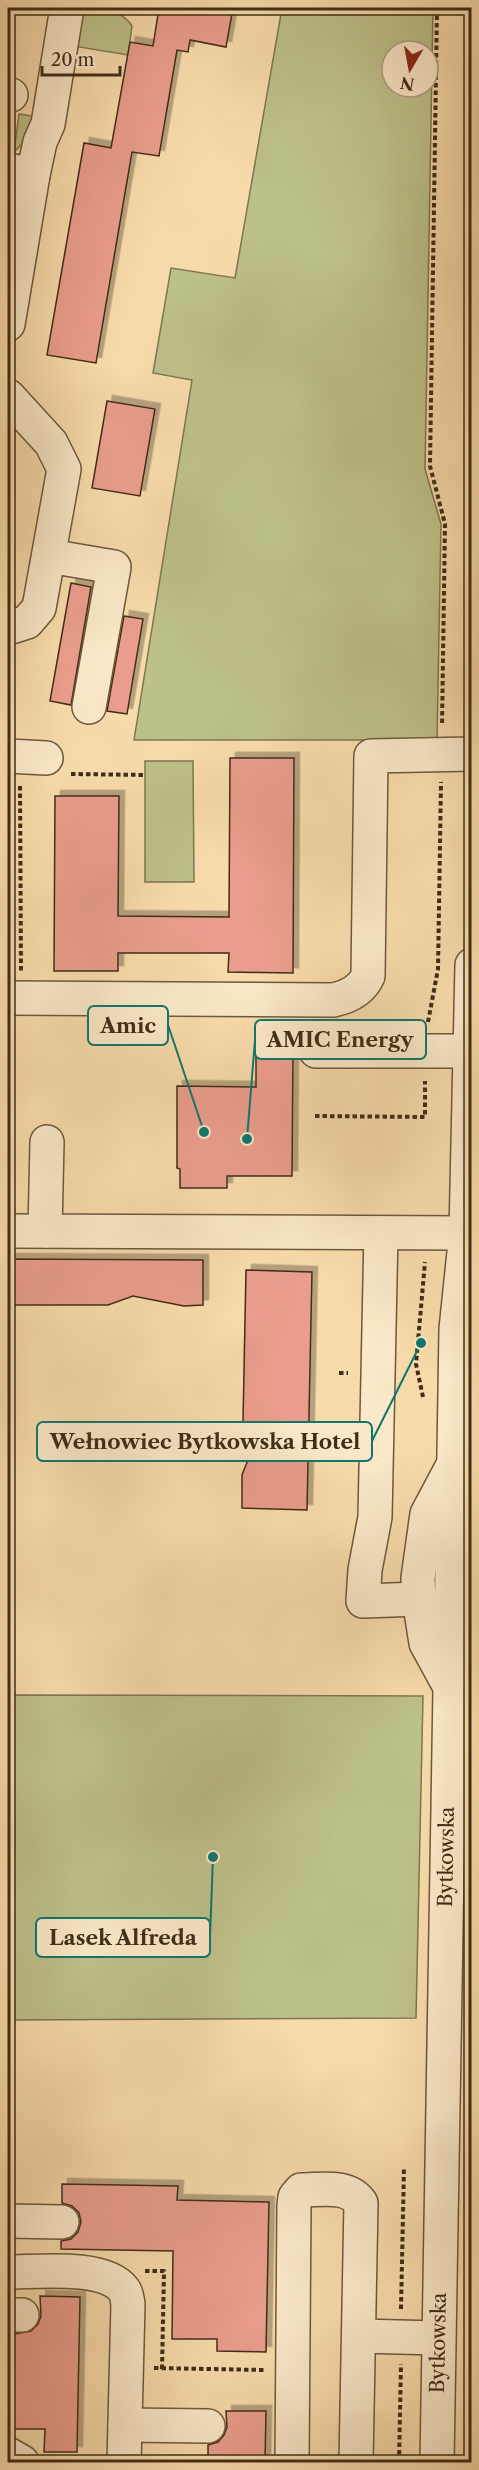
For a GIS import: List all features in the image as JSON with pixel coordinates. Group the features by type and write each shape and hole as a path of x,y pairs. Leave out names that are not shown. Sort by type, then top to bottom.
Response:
{"street":[{"path":"8,324 20,173 48,124 67,8"},
{"path":"8,396 51,443 64,470 39,608 27,621 8,628"},
{"path":"49,556 114,567 89,707"},
{"path":"14,998 333,1000 355,992 365,983 368,976 371,756 456,754"},
{"name":"Bytkowska","path":"437,2463 456,1329 466,1233 471,979"},
{"path":"316,1051 426,1053 471,1051"},
{"path":"45,1231 46,1142"},
{"path":"8,1231 466,1233"},
{"path":"381,1233 375,1517 365,1570 363,1602 419,1599"},
{"path":"449,1685 426,1643 419,1599 419,1566 424,1522 431,1503 453,1465"},
{"path":"292,2463 294,2205 301,2190 346,2190 355,2194 361,2203 356,2463"},
{"path":"8,2220 62,2222"},
{"path":"8,2272 87,2272 116,2283 126,2292 128,2304 124,2463"},
{"path":"359,2336 438,2338"},
{"path":"125,2425 208,2426"},
{"path":"8,2454 22,2463"}],"path":[{"path":"315,1116 425,1117 428,1022 438,969 456,754 445,524 430,466 437,8"},
{"path":"14,998 35,766 145,775"},
{"path":"424,1403 416,1364 426,1234"},
{"path":"339,1372 348,1373"},
{"path":"404,2190 413,2191"},
{"path":"126,2368 293,2370"}],"green space":[{"path":"82,8 110,11 128,20 132,26 128,55 73,46"},
{"path":"282,8 433,8 432,39 380,39 380,99 431,99 425,469 441,524 437,740 134,740 192,380 153,373 171,268 235,278"},
{"path":"19,114 38,117 29,137 14,152"},
{"path":"145,761 193,761 194,882 145,882"},
{"path":"8,1695 423,1696 416,2018 8,2020"}],"building":[{"path":"159,8 233,8 226,47 190,40 188,52 177,50 159,156 132,152 96,363 47,355 84,143 111,148 130,42 153,46"},
{"path":"107,401 155,409 140,496 92,488"},
{"path":"71,583 91,587 71,705 50,701"},
{"path":"124,616 143,619 127,714 107,711"},
{"path":"230,758 294,758 293,973 228,972 229,953 118,953 118,971 54,971 55,796 119,796 118,916 229,917"},
{"path":"256,1052 293,1053 292,1176 227,1176 227,1188 180,1188 180,1169 177,1168 177,1086 256,1087"},
{"path":"8,1259 203,1260 203,1305 184,1306 133,1296 108,1305 8,1305"},
{"path":"246,1270 312,1272 307,1510 242,1508 242,1475 248,1460 243,1421"},
{"path":"62,2184 178,2186 177,2200 269,2202 266,2352 217,2351 217,2339 172,2339 173,2251 61,2249 61,2241 71,2239 78,2232 81,2222 79,2213 72,2206 62,2203"},
{"path":"40,2296 80,2297 77,2452 44,2452 45,2429 8,2429 8,2360 13,2360 14,2334 31,2331 38,2324 41,2316"},
{"path":"226,2411 266,2411 265,2463 208,2463 208,2445 218,2442 227,2427"}],"place":[{"name":"Amic","path":"204,1132"},
{"name":"AMIC Energy","path":"247,1139"},
{"name":"Wełnowiec Bytkowska Hotel","path":"421,1343"},
{"name":"Lasek Alfreda","path":"213,1857"}]}
